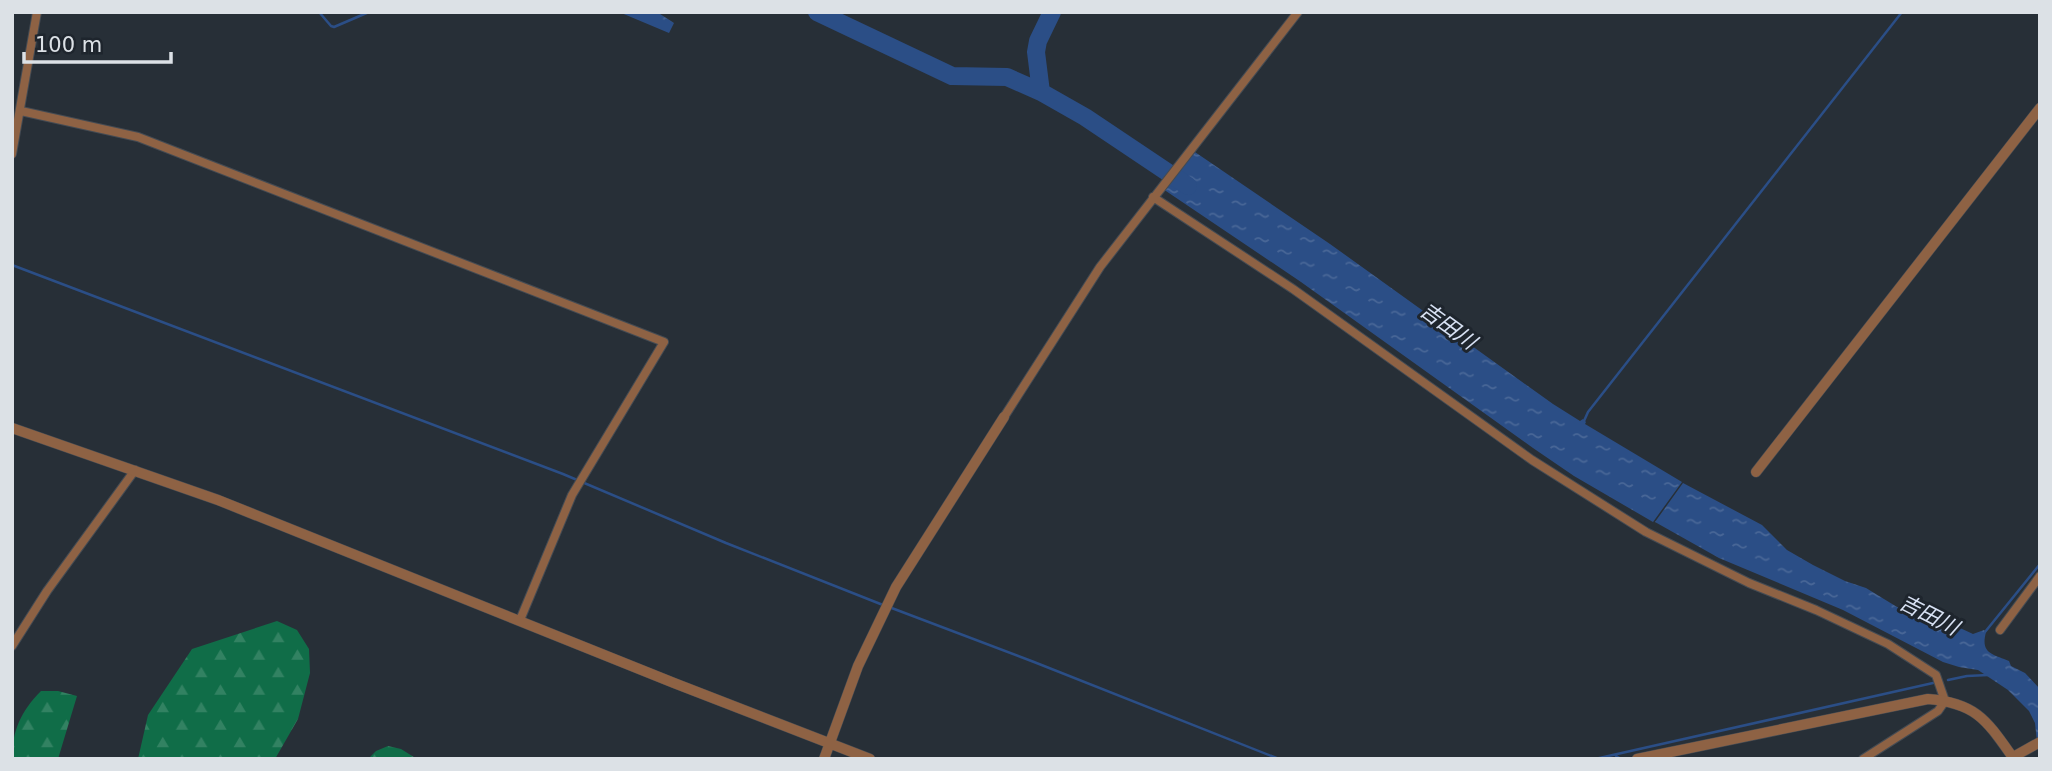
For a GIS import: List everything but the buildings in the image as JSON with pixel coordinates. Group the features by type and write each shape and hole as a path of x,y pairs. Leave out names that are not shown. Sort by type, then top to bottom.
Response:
{"street":[{"path":"12,154 37,12"},
{"path":"824,759 858,666 896,587 1004,416 1100,267 1298,12"},
{"path":"1756,472 2040,108"},
{"path":"21,111 138,137 664,342 572,495 520,620"},
{"path":"1154,195 1293,289 1532,460 1646,532 1749,583 1816,610 1888,644 1936,675 1945,701"},
{"path":"12,428 218,500 870,759"},
{"path":"12,646 47,591 135,470"},
{"path":"2000,630 2040,576"},
{"path":"1637,759 1928,699 1945,701 1978,713 2015,756 2040,742"},
{"path":"1863,759 1938,710 1945,701"}],"green space":[{"path":"277,621 297,630 309,649 310,673 298,719 275,759 138,759 148,715 192,649"},
{"path":"41,691 58,691 77,696 58,759 12,759 19,722"},
{"path":"388,746 401,749 417,759 368,759 376,751"}],"water":[{"path":"619,12 657,12 674,23 669,33"},
{"path":"1192,150 1330,244 1553,404 1580,421 1583,419 1585,424 1682,482 1653,522 1574,476 1301,282 1163,189"},
{"path":"1683,483 1762,525 1787,550 1845,581 1866,588 1915,618 1956,622 1960,628 1973,634 1984,630 1986,649 2009,661 2011,666 2025,673 2040,689 2040,741 2037,742 2035,723 2029,711 2008,690 1978,670 1943,662 1843,610 1719,558 1655,522"}],"waterway":[{"path":"319,12 334,27 369,12"},
{"name":"吉田川","path":"817,12 952,76 1007,77 1041,92 1085,117 1188,186"},
{"path":"1041,92 1036,52 1038,41 1052,12"},
{"path":"1584,421 1588,412 1902,12"},
{"path":"12,265 563,474 726,543 883,605"},
{"path":"1985,632 2040,564"},
{"path":"889,607 1279,759"},
{"path":"1948,680 1988,675"},
{"path":"1595,759 1933,683"},
{"path":"1616,756 1621,759"}]}
